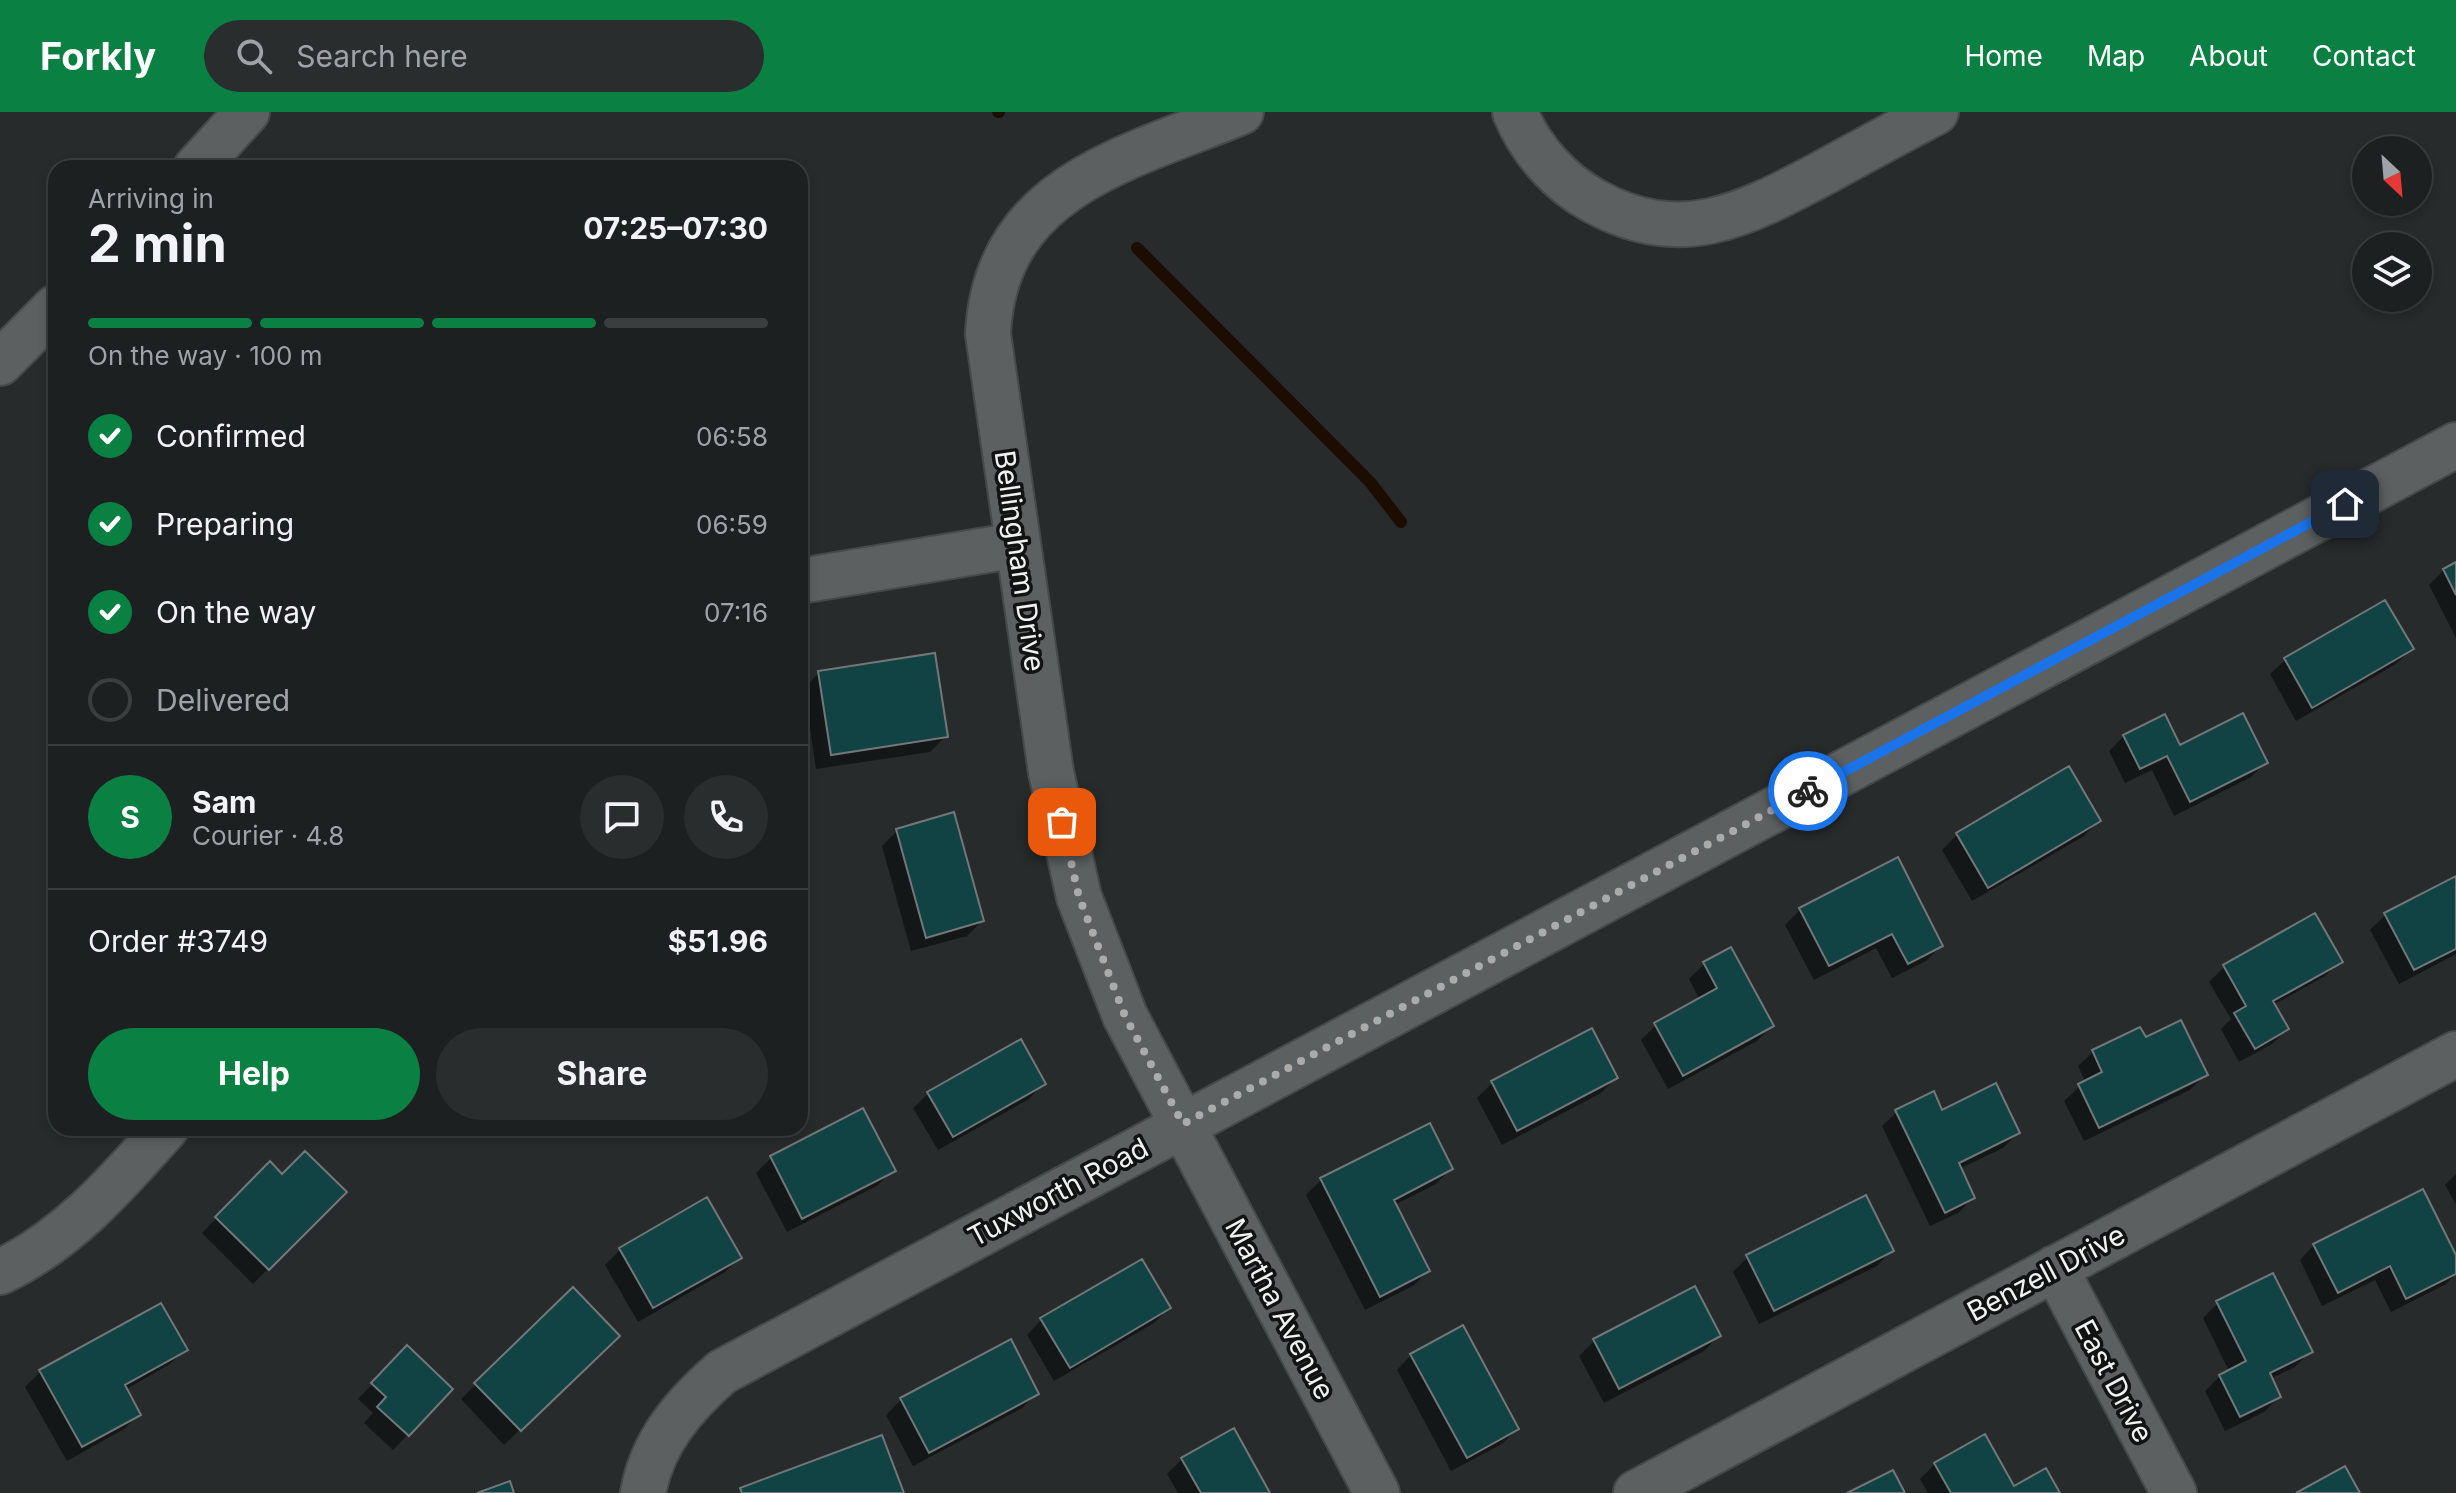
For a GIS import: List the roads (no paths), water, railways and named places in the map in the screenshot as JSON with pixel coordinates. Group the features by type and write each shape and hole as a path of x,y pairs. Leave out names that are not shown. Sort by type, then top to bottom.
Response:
{"street":[{"path":"203,160 247,112"},
{"name":"Bellingham Drive","path":"1183,1124 1125,1016 1079,897 1051,772 988,334 990,303 1001,269 1019,236 1046,204 1085,176 1241,112"},
{"path":"1515,112 1522,129 1549,166 1578,193 1612,212 1648,223 1686,225 1729,218 1768,202 1936,112"},
{"path":"0,363 48,315"},
{"name":"Tuxworth Road","path":"643,1493 645,1480 666,1430 695,1395 722,1372 2456,445"},
{"path":"808,580 1017,545"},
{"name":"Benzell Drive","path":"1636,1493 2456,1054"},
{"name":"Martha Avenue","path":"1183,1124 1377,1493"},
{"path":"0,1272 60,1236 101,1200 159,1136"},
{"name":"East Drive","path":"2055,1268 2174,1493"}],"waterway":[{"path":"1137,248 1370,482 1401,522"}]}
